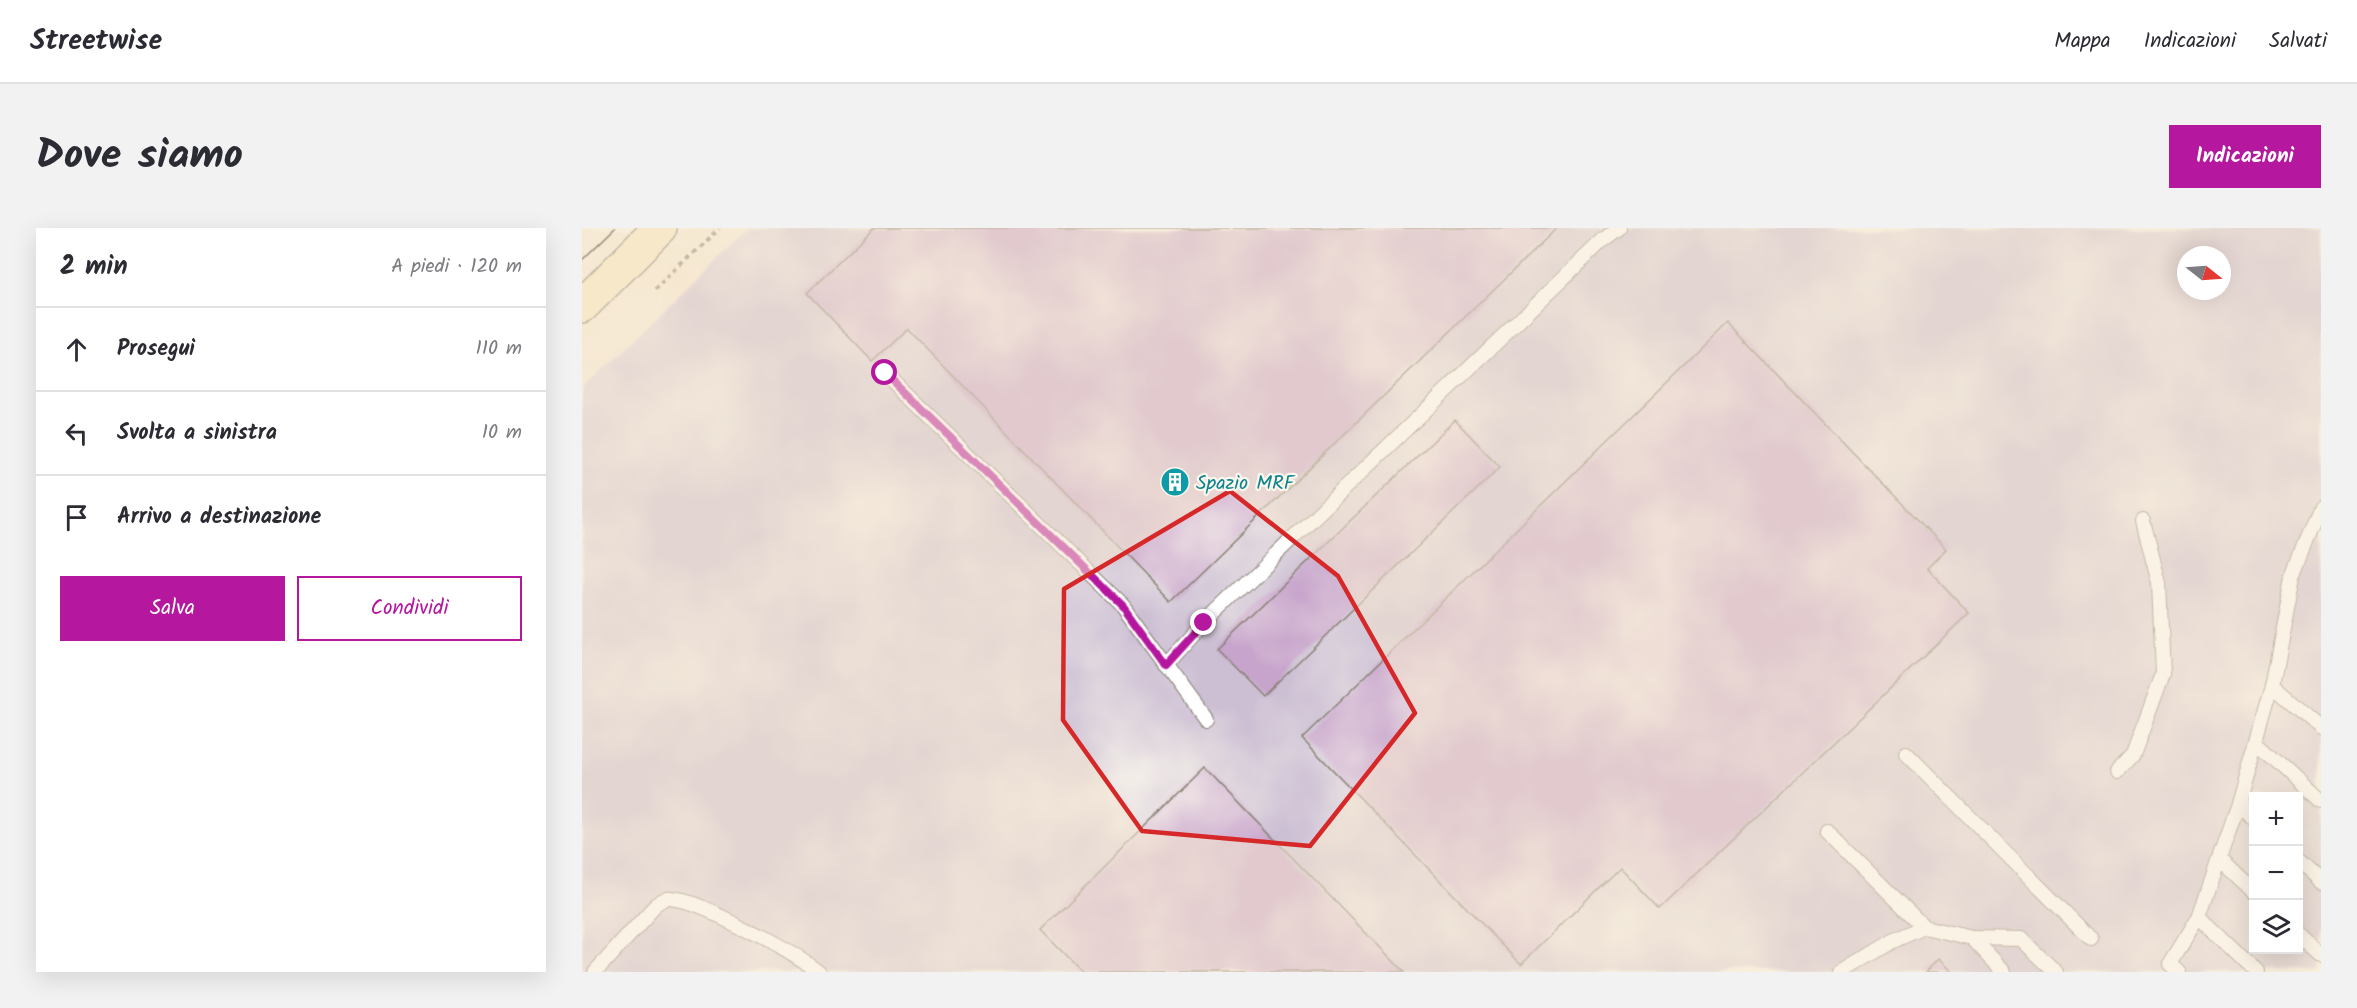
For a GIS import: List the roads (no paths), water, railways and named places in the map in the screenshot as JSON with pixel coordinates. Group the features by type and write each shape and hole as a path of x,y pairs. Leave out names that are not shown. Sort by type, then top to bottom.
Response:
{"main road":[{"path":"582,306 660,228"}],"lane":[{"path":"1166,665 1213,615 1594,248 1619,228"},
{"path":"885,373 1123,605 1206,719"},
{"path":"2179,972 2170,964 2199,917 2238,804 2272,684 2293,576 2321,507"},
{"path":"2117,772 2133,755 2163,674 2158,583 2143,521"},
{"path":"2272,684 2321,728"},
{"path":"2256,741 2321,801"},
{"path":"1906,753 2091,939"},
{"path":"2238,804 2249,815"},
{"path":"1827,831 1924,927 1972,938 2021,939 2055,972"},
{"path":"2219,860 2249,888"},
{"path":"2303,866 2321,882"},
{"path":"595,972 655,906 663,900 673,899 704,910 786,948 819,972"},
{"path":"2199,917 2256,972"},
{"path":"1842,972 1893,941 1924,927"},
{"path":"1972,938 2004,972"},
{"path":"2303,939 2321,956"}],"tram line":[{"path":"582,260 615,228"}],"place":[{"name":"Spazio MRF","path":"1175,482"}]}
